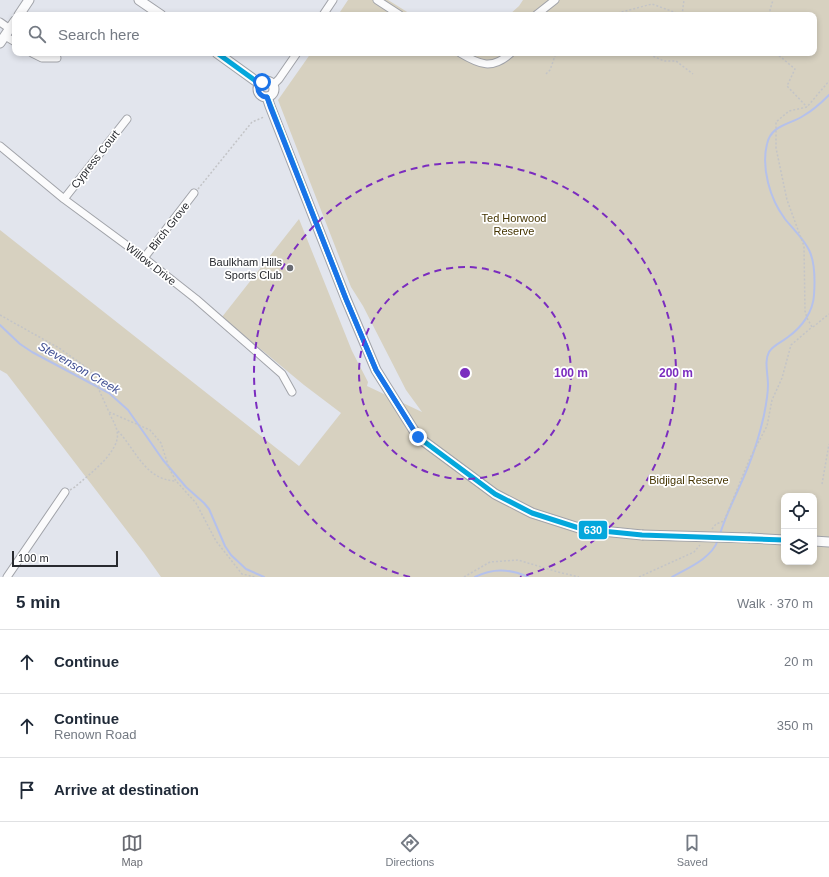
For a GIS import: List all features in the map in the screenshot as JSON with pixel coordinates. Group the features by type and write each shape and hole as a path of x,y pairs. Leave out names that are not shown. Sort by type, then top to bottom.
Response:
{"main road":[{"path":"21,12 29,0"},
{"path":"139,0 157,12"},
{"path":"5,36 12,26"},
{"path":"221,56 260,84"},
{"path":"267,81 273,85 273,92 267,97 262,96 258,92 258,86 267,81"},
{"path":"267,97 343,292 376,370 418,437 495,494 532,513 582,529 642,535 781,540"},
{"path":"817,542 829,542"}],"street":[{"path":"377,0 395,12"},
{"path":"540,12 555,0"},
{"path":"325,12 332,1"},
{"path":"0,22 5,36"},
{"path":"38,56 42,58 57,58"},
{"path":"273,85 295,56"},
{"path":"464,56 472,61 488,65 503,60 508,56"},
{"name":"Cypress Court","path":"64,199 127,119"},
{"name":"Willow Drive","path":"0,146 64,199 144,258 196,299 282,374 292,392"},
{"name":"Birch Grove","path":"144,258 194,193"},
{"path":"7,577 65,492"}],"path":[{"path":"682,12 684,0"},
{"path":"770,12 773,0"},
{"path":"621,12 652,4 674,12"},
{"path":"546,74 550,70 555,56"},
{"path":"653,56 664,61 676,61 693,74"},
{"path":"780,56 795,69 787,86 807,107"},
{"path":"812,327 805,311 804,246 787,200 776,148 776,122 789,111 807,107 829,81"},
{"path":"194,193 252,122 264,117"},
{"path":"711,529 716,524 724,521 750,458 767,426 772,400 782,378 791,345 829,314"},
{"path":"0,315 59,348 90,370 118,431 140,462 152,473 168,481 176,481"},
{"path":"109,412 150,430 161,443 176,481 196,503 216,541 242,574 255,577"},
{"path":"75,487 104,461 117,444 118,431"},
{"path":"822,484 829,444"},
{"path":"639,577 694,552 703,540"},
{"path":"464,577 490,562 518,560 579,577"}],"green space":[{"path":"348,0 388,0 407,12 340,12"},
{"name":"Bidjigal Reserve","path":"523,0 829,0 829,577 161,577 7,374 0,370 0,230 299,466 341,413 304,385 222,317 299,219 352,351 368,382 367,386 422,412 406,390 363,306 351,287 278,100 309,56 817,56 817,12 512,12"}],"waterway":[{"path":"720,534 751,461 761,428 768,392 766,363 769,352 773,347 793,333 806,319 814,295 813,266 809,250 785,219 771,193 765,163 767,144 769,138 776,129 806,114 829,95"},
{"name":"Stevenson Creek","path":"0,325 20,344 32,352 109,393 128,410 163,460 186,487 209,509 225,546 231,555 246,569 264,577"},
{"path":"672,577 705,558 715,547 718,540"},
{"path":"475,577 495,571 515,572 528,577"}],"transit line":[{"name":"630","path":"221,56 260,84"},
{"name":"630","path":"267,97 346,299 376,370 418,437 495,494 532,513 582,529 642,535 781,540"}],"place":[{"name":"Baulkham Hills Sports Club","path":"290,268"}],"route":[{"path":"262,82 258,86 258,92 262,96 267,97 346,299 376,370 418,437"}],"park label":[{"name":"Ted Horwood Reserve","path":"514,224"}]}
